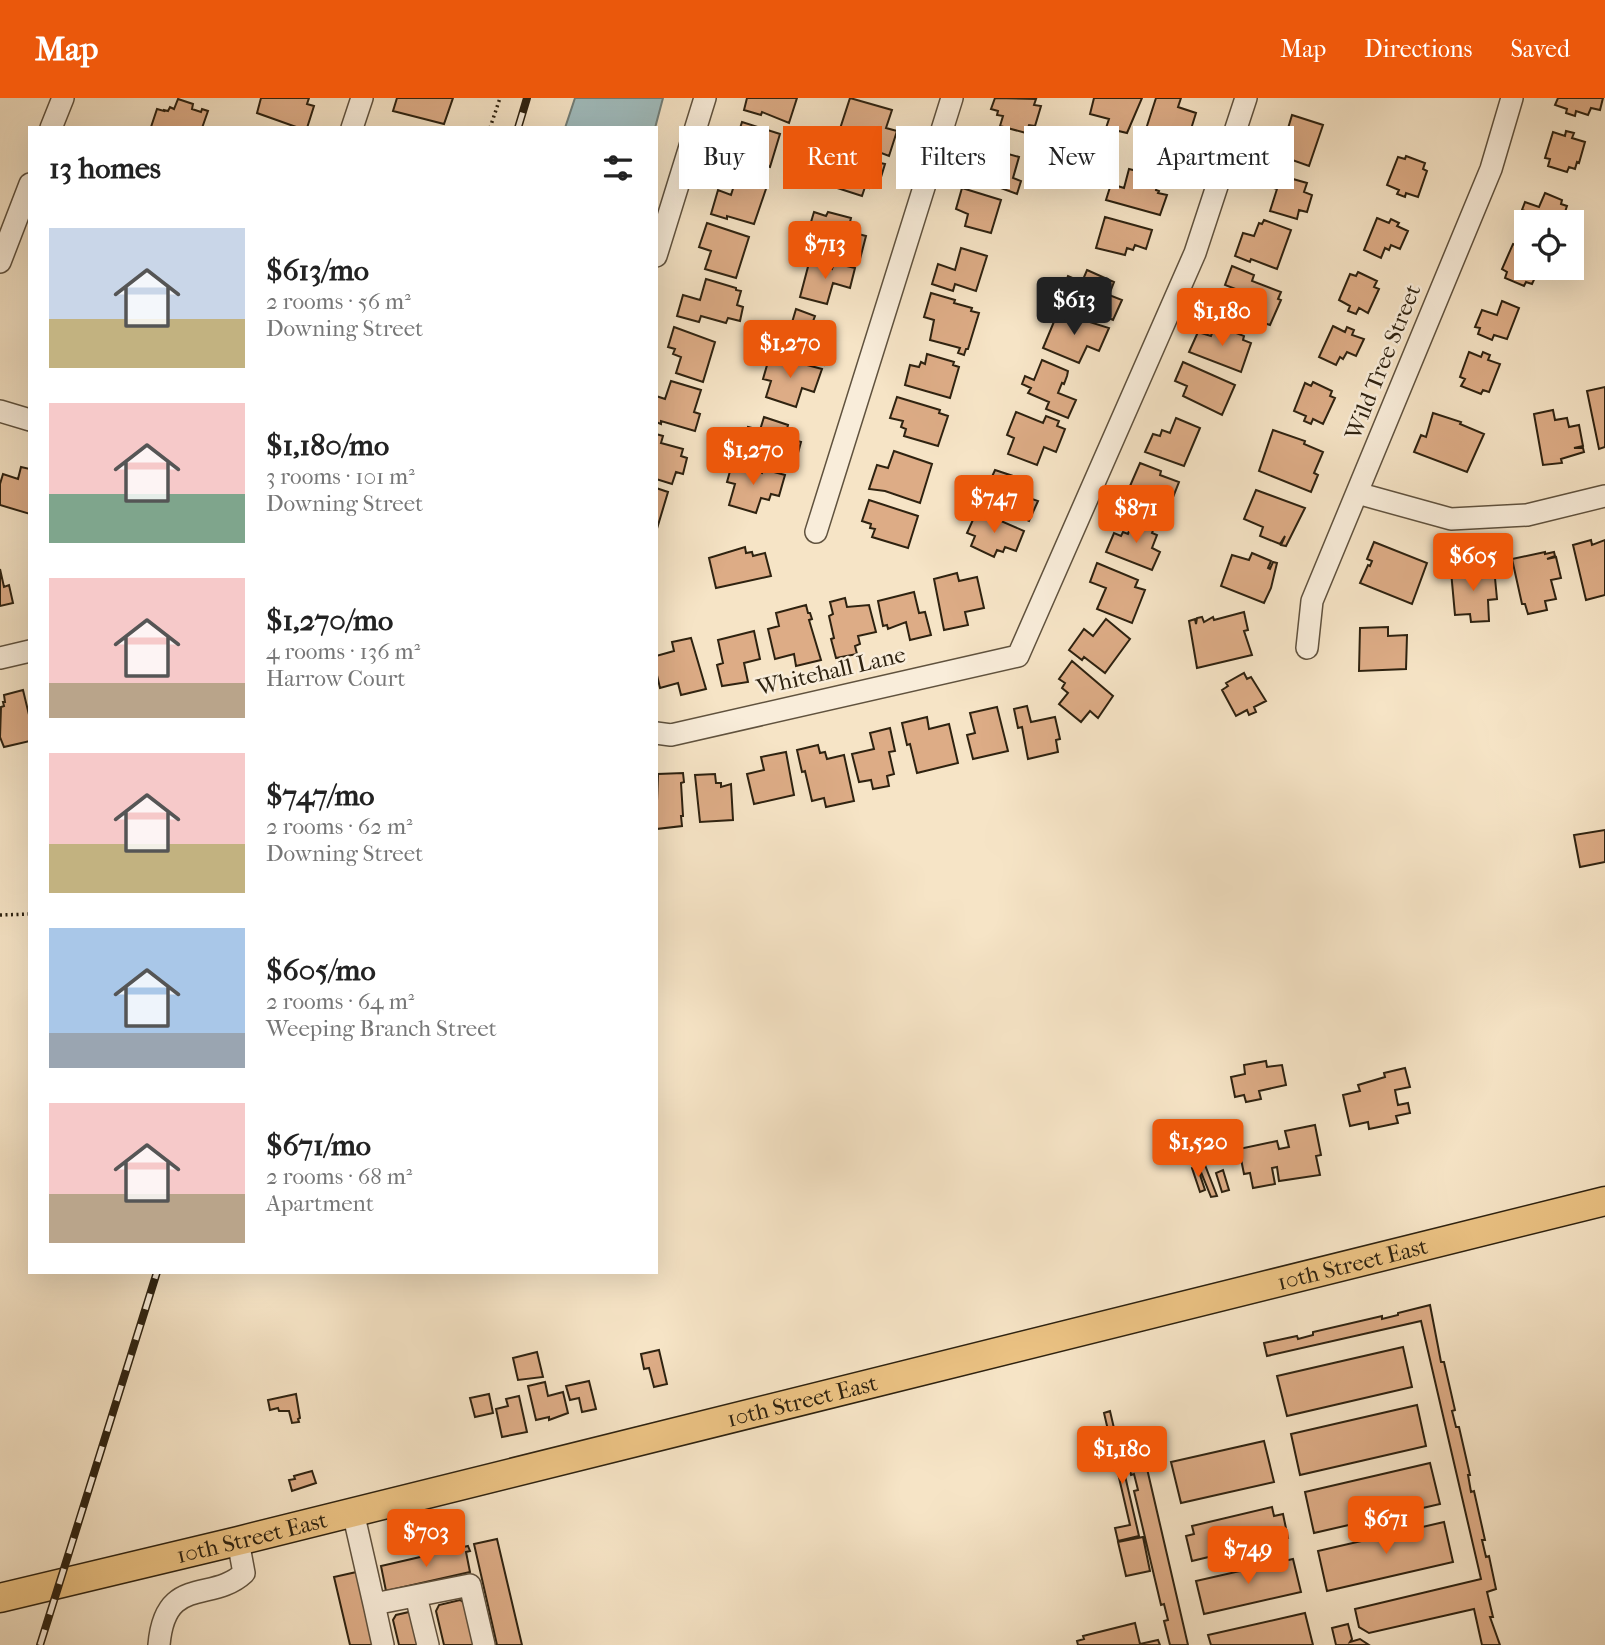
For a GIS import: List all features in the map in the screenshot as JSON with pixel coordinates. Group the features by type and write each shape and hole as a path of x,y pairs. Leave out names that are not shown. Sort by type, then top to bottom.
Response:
{"main road":[{"name":"10th Street East","path":"0,1598 1605,1201"}],"street":[{"path":"52,126 63,98"},
{"path":"353,126 362,98"},
{"path":"658,250 705,98"},
{"path":"816,532 952,98"},
{"name":"Whitehall Lane","path":"658,733 671,735 1018,656 1195,253 1246,98"},
{"name":"Wild Tree Street","path":"1307,648 1312,601 1491,169 1512,98"},
{"path":"0,262 28,189"},
{"path":"0,411 28,419"},
{"path":"1357,493 1451,519 1527,515 1605,496"},
{"path":"0,658 28,651"},
{"path":"354,1512 383,1645"},
{"path":"159,1645 162,1625 172,1606 190,1593 236,1581 244,1573 237,1541"},
{"path":"374,1604 470,1585 484,1645"},
{"path":"416,1596 428,1645"}],"path":[{"path":"491,126 500,98"},
{"path":"0,915 28,914"}],"water":[{"path":"575,98 663,98 656,126 566,126"}],"building":[{"path":"261,98 309,98 307,104 314,106 308,126 293,126 257,113"},
{"path":"397,98 453,98 444,124 393,111"},
{"path":"747,98 797,98 789,123 762,112 761,115 744,110"},
{"path":"850,98 892,110 886,128 896,131 896,134 889,156 882,153 882,126 841,126"},
{"path":"995,98 1036,99 1034,105 1041,106 1035,126 1024,126 1024,132 1010,129 1010,126 1000,126 1003,116 997,115 998,111 991,109"},
{"path":"1094,98 1142,98 1127,133 1119,131 1119,126 1107,126 1109,119 1090,114"},
{"path":"1156,98 1181,98 1178,107 1196,113 1192,126 1147,126"},
{"path":"1558,98 1603,98 1600,110 1591,108 1588,115 1576,111 1575,116 1566,113 1567,109 1555,105"},
{"path":"178,99 193,104 192,109 208,111 203,126 151,126 157,109 174,109"},
{"path":"1292,115 1323,125 1309,166 1294,161 1294,126 1289,126"},
{"path":"769,131 780,134 769,167"},
{"path":"1566,131 1574,133 1572,138 1585,142 1579,163 1577,162 1575,169 1569,167 1567,172 1548,166 1550,159 1545,158 1553,132 1565,136"},
{"path":"1010,154 1019,157 1013,178 1021,181 1017,194 1003,189 1010,189"},
{"path":"1406,156 1425,163 1423,169 1427,171 1418,197 1406,193 1405,197 1397,194 1399,190 1387,185 1398,157 1405,159"},
{"path":"1129,169 1133,170 1133,189 1156,189 1158,193 1167,195 1160,215 1106,200 1109,189 1124,188"},
{"path":"1294,179 1307,183 1304,192 1312,195 1307,212 1299,210 1297,219 1270,211 1277,189 1294,189"},
{"path":"733,189 766,189 754,224 711,214 718,190 731,195"},
{"path":"840,189 864,189 862,196"},
{"path":"962,189 1001,200 991,233 965,226 968,214 956,209"},
{"path":"1545,193 1562,200 1561,204 1567,206 1566,210 1522,210 1525,202 1539,207"},
{"path":"814,212 826,216 828,212 851,218 849,226 856,228 854,233 866,236 860,259 805,242"},
{"path":"1105,217 1152,230 1146,249 1135,245 1133,250 1127,248 1125,255 1096,248"},
{"path":"1377,218 1389,223 1391,219 1399,223 1397,226 1408,231 1400,249 1391,245 1389,250 1385,248 1381,258 1364,250"},
{"path":"1264,220 1291,230 1277,269 1235,256 1243,233 1254,236 1259,223 1262,224"},
{"path":"707,223 749,237 736,278 705,269 711,251 699,247"},
{"path":"1513,244 1514,280 1534,280 1532,284 1526,282 1524,286 1505,278 1507,272 1502,269"},
{"path":"961,248 987,256 976,291 955,284 953,291 932,284 938,264 955,270"},
{"path":"809,263 832,269 834,263 855,268 850,288 833,283 827,304 800,297"},
{"path":"1232,266 1254,275 1252,281 1281,292 1278,299 1281,300 1270,325 1233,313 1241,291 1225,285"},
{"path":"1087,270 1114,282 1109,295 1122,300 1113,320 1060,297 1068,276 1082,282"},
{"path":"1358,272 1377,281 1374,287 1379,289 1368,313 1359,308 1356,314 1348,311 1350,306 1339,300 1350,274 1356,276"},
{"path":"706,279 741,291 737,305 743,307 740,321 728,318 726,323 701,316 699,322 677,316 683,295 700,300"},
{"path":"931,293 955,300 954,303 979,313 964,355 958,353 960,348 930,340 934,320 924,317"},
{"path":"1502,301 1519,308 1507,339 1494,335 1492,340 1478,334 1480,328 1475,327 1482,310 1497,315"},
{"path":"796,309 815,316 812,324 817,325 815,332 821,334 819,340 831,343 824,365 782,351 784,347 775,344 778,332 788,336"},
{"path":"1058,312 1109,328 1099,351 1087,346 1079,363 1043,348"},
{"path":"1333,326 1345,332 1347,327 1354,330 1352,335 1364,339 1356,356 1347,352 1343,359 1340,357 1336,365 1319,357"},
{"path":"674,327 715,342 703,382 676,373 681,357 673,354 675,349 668,347"},
{"path":"1221,327 1244,336 1243,340 1251,343 1241,372 1189,352 1198,332 1211,336 1213,331 1219,333"},
{"path":"1469,352 1481,357 1483,352 1490,355 1488,360 1500,364 1489,392 1483,390 1481,394 1461,386 1465,379 1460,377"},
{"path":"927,354 954,362 953,365 959,367 950,398 905,385 910,365 919,367 921,362 925,364"},
{"path":"770,355 822,369 814,392 802,388 796,407 766,397 771,381 763,379"},
{"path":"1042,360 1068,371 1058,393 1076,400 1068,418 1046,409 1049,402 1028,393 1031,388 1022,384 1025,376 1034,380"},
{"path":"1183,362 1235,385 1222,415 1183,396 1187,386 1175,381"},
{"path":"671,381 701,390 694,412 700,414 695,431 661,421 661,424 658,423 658,397 665,399"},
{"path":"1313,382 1332,391 1330,396 1335,398 1323,424 1313,419 1311,424 1304,421 1306,416 1294,411 1305,383 1311,386"},
{"path":"1605,387 1605,447 1599,449 1587,391"},
{"path":"897,397 940,410 939,413 948,416 938,446 904,436 906,429 901,427 903,421 890,418"},
{"path":"1553,410 1555,420 1567,418 1569,427 1579,425 1583,446 1574,448 1583,448 1584,452 1561,459 1562,463 1543,465 1534,414"},
{"path":"1016,412 1043,423 1046,416 1059,421 1057,426 1065,429 1056,452 1044,447 1037,465 1008,454 1014,438 1007,435"},
{"path":"1433,413 1461,422 1460,424 1484,434 1467,472 1414,452 1421,435 1426,437"},
{"path":"764,417 788,425 786,433 791,434 790,439 801,442 795,464 742,446 748,427 760,430"},
{"path":"1176,418 1200,428 1184,466 1145,452 1153,434 1160,436 1162,430 1170,433"},
{"path":"1273,430 1305,441 1304,444 1323,452 1314,473 1318,475 1311,492 1259,471"},
{"path":"658,435 663,436 661,443 683,449 681,456 687,458 683,474 676,472 672,484 658,480"},
{"path":"894,451 932,464 920,503 885,491 869,489 877,465 888,468"},
{"path":"1140,463 1179,482 1164,520 1135,508 1142,491 1130,486"},
{"path":"732,464 762,473 763,469 785,475 779,496 771,494 769,500 761,498 756,513 729,505 735,484 727,482"},
{"path":"21,467 28,469 28,513 0,505 3,474 18,479"},
{"path":"995,470 1031,482 1027,492 1031,494 1029,498 1038,501 1029,521 982,499"},
{"path":"658,489 668,492 658,525"},
{"path":"1256,490 1305,508 1286,546 1281,545 1285,536 1280,544 1260,536 1263,527 1244,519"},
{"path":"869,500 918,516 908,548 872,537 875,529 870,528 871,524 862,521"},
{"path":"976,513 984,517 985,514 1024,531 1016,551 1005,547 1003,552 997,550 994,557 971,546 975,536 967,533"},
{"path":"1140,517 1156,523 1152,533 1157,535 1152,548 1160,552 1152,570 1106,552 1114,533 1121,536 1123,532 1128,534 1131,525 1136,527"},
{"path":"1591,540 1592,545 1605,540 1605,595 1586,600 1573,545"},
{"path":"1374,542 1427,563 1412,604 1360,583 1372,561 1367,559"},
{"path":"745,547 746,553 752,552 753,556 765,553 771,576 716,588 709,558"},
{"path":"1554,552 1555,556 1547,559 1556,557 1561,578 1551,580 1556,599 1545,601 1547,610 1528,614 1525,604 1522,604 1512,559"},
{"path":"1252,553 1271,561 1268,568 1270,569 1273,562 1277,563 1264,603 1221,586 1232,555 1249,560"},
{"path":"1097,563 1138,580 1135,587 1145,590 1132,623 1097,609 1106,588 1090,582"},
{"path":"0,569 4,587 9,585 13,603 0,606"},
{"path":"1470,569 1471,572 1495,572 1495,577 1486,578 1495,578 1497,599 1488,600 1489,621 1471,622 1470,614 1455,615 1451,571"},
{"path":"957,573 959,581 977,577 984,608 965,612 968,625 944,630 934,579"},
{"path":"914,592 919,613 925,612 931,635 910,640 906,622 888,629 887,625 883,626 878,601"},
{"path":"845,598 847,607 869,605 876,632 858,636 860,644 855,646 857,654 836,658 831,639 834,638 829,616 833,614 830,602"},
{"path":"806,605 812,619 809,620 821,660 796,666 794,654 775,659 768,629 779,626 776,613"},
{"path":"1244,612 1248,630 1244,631 1252,655 1197,668 1189,621 1195,619 1196,624 1197,618 1202,617 1204,622 1213,617 1214,620"},
{"path":"1106,619 1130,639 1105,673 1084,657 1082,660 1069,650 1084,629 1093,636"},
{"path":"1388,627 1388,636 1407,635 1406,669 1359,671 1360,628"},
{"path":"754,631 760,659 744,663 748,682 722,686 717,665 723,663 718,640"},
{"path":"691,638 706,689 681,695 678,683 660,688 658,655 674,651 672,642"},
{"path":"1072,661 1113,696 1098,718 1090,711 1081,722 1059,704 1068,693 1062,688 1065,683 1059,679"},
{"path":"1244,673 1247,679 1251,677 1266,701 1254,707 1256,712 1249,715 1247,710 1236,716 1222,690 1228,686 1226,683"},
{"path":"23,690 28,711 28,741 4,747 0,737 4,695"},
{"path":"1027,706 1031,722 1055,717 1060,739 1056,740 1058,752 1028,759 1022,727 1018,728 1014,709"},
{"path":"997,707 1008,751 973,759 967,735 975,733 970,713"},
{"path":"927,717 929,729 949,724 958,763 917,773 902,723"},
{"path":"890,728 895,751 889,752 894,774 887,776 889,786 873,789 871,780 859,782 852,754 874,749 870,733"},
{"path":"818,745 820,753 825,752 827,759 844,755 854,801 826,807 824,798 812,801 797,750"},
{"path":"786,752 794,795 754,804 747,774 764,770 761,757"},
{"path":"683,773 682,826 658,829 658,774"},
{"path":"715,774 716,783 721,783 721,787 731,784 733,820 700,822 695,775"},
{"path":"1605,830 1605,862 1580,867 1574,835"},
{"path":"1266,1061 1267,1067 1282,1065 1286,1085 1259,1091 1261,1099 1246,1102 1244,1095 1235,1097 1231,1077 1245,1074 1244,1065"},
{"path":"1405,1068 1410,1087 1395,1090 1398,1105 1408,1103 1410,1113 1396,1116 1398,1123 1369,1129 1368,1122 1350,1126 1343,1095 1360,1091 1358,1085 1385,1077 1384,1073"},
{"path":"1315,1125 1321,1155 1316,1156 1320,1175 1279,1181 1277,1167 1272,1168 1275,1184 1253,1188 1250,1173 1244,1174 1239,1149 1277,1141 1279,1149 1289,1147 1285,1131"},
{"path":"1205,1165 1217,1196 1211,1197 1199,1167"},
{"path":"1197,1166 1205,1190 1200,1192 1192,1168"},
{"path":"1223,1170 1229,1190 1222,1192 1216,1173"},
{"path":"1430,1305 1441,1362 1444,1362 1455,1410 1452,1411 1456,1427 1459,1427 1470,1475 1471,1492 1474,1491 1485,1540 1482,1540 1486,1557 1489,1556 1496,1589 1487,1592 1493,1617 1490,1617 1500,1645 1482,1645 1474,1609 1369,1633 1359,1627 1355,1609 1481,1579 1421,1321 1267,1356 1264,1343 1297,1336 1298,1339 1313,1335 1313,1332 1382,1316 1382,1319"},
{"path":"1403,1347 1412,1387 1287,1416 1277,1376"},
{"path":"659,1350 667,1384 654,1387 649,1368 644,1369 641,1354"},
{"path":"537,1352 543,1377 518,1380 513,1358"},
{"path":"589,1381 596,1409 582,1412 579,1398 570,1400 566,1386"},
{"path":"545,1382 548,1396 563,1392 568,1413 549,1420 549,1417 536,1420 528,1386"},
{"path":"296,1394 299,1422 292,1423 289,1411 279,1411 278,1408 270,1410 268,1400"},
{"path":"489,1394 493,1413 475,1417 470,1398"},
{"path":"519,1396 527,1432 502,1437 496,1409 508,1406 506,1399"},
{"path":"1417,1405 1426,1446 1300,1475 1291,1434"},
{"path":"1110,1411 1139,1536 1118,1541 1115,1528 1130,1525 1104,1413"},
{"path":"1264,1441 1274,1482 1181,1503 1171,1462"},
{"path":"1142,1447 1188,1645 1170,1645 1164,1621 1168,1620 1164,1604 1161,1605 1134,1491 1138,1490 1125,1451"},
{"path":"1430,1463 1440,1504 1314,1533 1305,1492"},
{"path":"312,1471 316,1483 292,1491 289,1480"},
{"path":"1272,1507 1274,1516 1283,1514 1288,1538 1192,1561 1186,1536 1194,1534 1192,1526"},
{"path":"1444,1522 1453,1562 1327,1591 1318,1551"},
{"path":"1143,1537 1150,1571 1126,1576 1118,1542"},
{"path":"497,1539 522,1645 497,1645 474,1544"},
{"path":"468,1546 470,1551 466,1552 470,1572 386,1591 381,1566"},
{"path":"1293,1559 1301,1592 1204,1614 1196,1581"},
{"path":"361,1571 378,1645 350,1645 334,1577"},
{"path":"460,1600 466,1604 475,1645 444,1645 436,1611 439,1605"},
{"path":"409,1612 422,1645 399,1645 393,1620 396,1615"},
{"path":"1305,1613 1313,1645 1211,1645 1208,1635"},
{"path":"1135,1623 1140,1644 1158,1640 1160,1645 1078,1645 1077,1641 1084,1639 1083,1636"},
{"path":"1348,1624 1352,1639 1350,1642 1360,1639 1369,1645 1336,1645 1332,1628"}],"railway":[{"path":"519,126 527,98"},
{"path":"40,1645 156,1274"}]}
